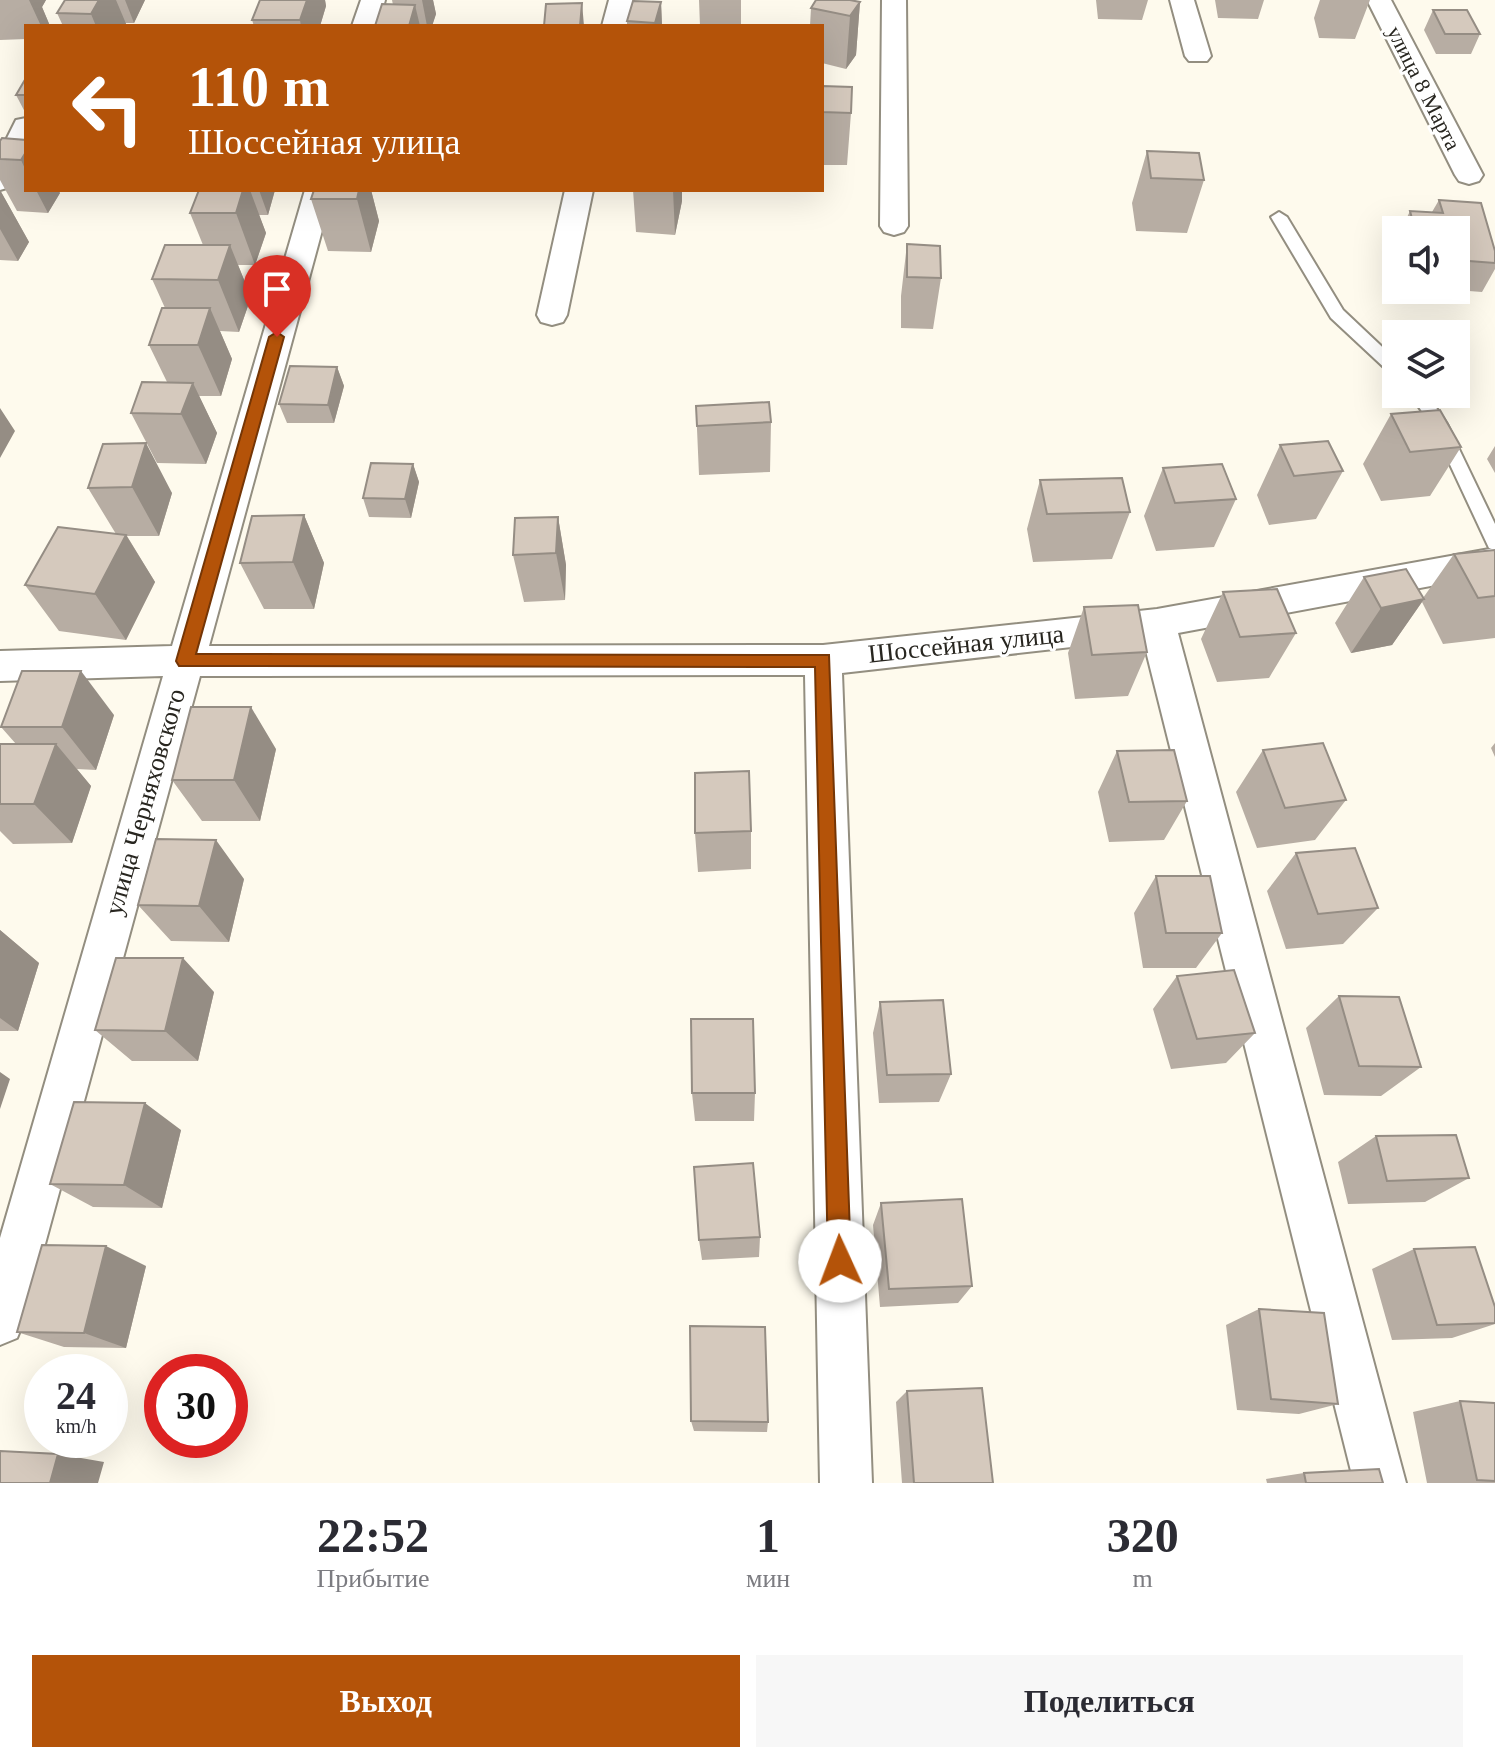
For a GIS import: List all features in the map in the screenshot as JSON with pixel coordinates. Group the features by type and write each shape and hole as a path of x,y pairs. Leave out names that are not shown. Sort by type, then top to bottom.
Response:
{"street":[{"path":"366,24 373,0"},
{"path":"615,24 621,0"},
{"path":"894,0 894,226"},
{"path":"1182,0 1198,56"},
{"name":"улица 8 Марта","path":"1379,0 1469,175"},
{"path":"0,181 24,130"},
{"name":"улица Черняховского","path":"0,1321 318,192"},
{"path":"552,315 579,192"},
{"name":"Шоссейная улица","path":"0,666 185,661 823,660 1157,623 1495,561"},
{"path":"1157,623 1380,1483"},
{"path":"823,660 846,1483"}],"lane":[{"path":"1279,217 1337,314 1382,356"},
{"path":"1428,408 1439,424 1495,543"}],"building":[{"path":"65,0 99,0 91,14 57,13"},
{"path":"260,0 307,0 300,20 252,20"},
{"path":"816,0 860,2 850,16 811,8"},
{"path":"633,1 661,2 655,23 627,21"},
{"path":"582,3 580,24 544,24 546,4"},
{"path":"382,4 415,5 410,24 376,24"},
{"path":"1433,10 1467,10 1480,34 1445,34"},
{"path":"24,81 24,95 16,95"},
{"path":"824,86 852,87 851,113 824,112"},
{"path":"2,138 24,140 21,160 0,159"},
{"path":"1147,151 1199,153 1204,180 1151,178"},
{"path":"198,192 242,192 236,213 190,213"},
{"path":"313,192 359,192 357,199 311,199"},
{"path":"1439,200 1481,203 1495,251 1495,263 1470,261 1470,216 1411,216 1410,211 1443,213"},
{"path":"907,244 940,246 941,278 907,277"},
{"path":"165,245 230,245 218,280 152,279"},
{"path":"162,308 210,308 198,345 149,345"},
{"path":"290,366 337,367 328,405 279,404"},
{"path":"142,382 193,383 181,414 131,413"},
{"path":"769,402 771,422 697,426 696,406"},
{"path":"1440,410 1461,447 1410,452 1391,414"},
{"path":"1328,441 1343,471 1294,476 1280,445"},
{"path":"146,443 132,487 88,488 103,444"},
{"path":"371,463 413,464 405,499 363,498"},
{"path":"1222,464 1236,499 1175,503 1163,468"},
{"path":"1122,478 1130,512 1047,514 1040,480"},
{"path":"304,515 293,562 240,563 252,516"},
{"path":"558,517 556,553 513,555 515,518"},
{"path":"58,527 126,535 95,594 25,585"},
{"path":"1495,550 1495,596 1478,598 1454,554"},
{"path":"1406,569 1424,599 1381,608 1364,577"},
{"path":"1277,589 1296,633 1240,637 1223,592"},
{"path":"1138,605 1147,652 1092,655 1084,607"},
{"path":"22,671 81,671 62,727 1,727"},
{"path":"191,707 251,707 234,780 172,780"},
{"path":"1323,743 1346,800 1285,808 1263,750"},
{"path":"0,744 56,744 34,804 0,804"},
{"path":"1174,750 1187,801 1129,802 1117,751"},
{"path":"749,771 751,831 695,833 695,773"},
{"path":"156,839 216,840 199,906 138,905"},
{"path":"1355,848 1378,908 1318,914 1296,853"},
{"path":"1156,876 1210,876 1222,933 1166,933"},
{"path":"116,958 183,958 165,1031 95,1030"},
{"path":"1234,970 1255,1033 1197,1039 1177,976"},
{"path":"1339,996 1399,997 1421,1067 1359,1066"},
{"path":"943,1000 951,1074 887,1075 880,1002"},
{"path":"691,1019 753,1019 755,1093 692,1093"},
{"path":"74,1102 145,1103 124,1185 50,1184"},
{"path":"1456,1135 1469,1178 1387,1181 1376,1136"},
{"path":"753,1163 760,1237 699,1240 694,1167"},
{"path":"962,1199 972,1286 889,1289 881,1203"},
{"path":"42,1245 106,1246 84,1333 17,1332"},
{"path":"1475,1247 1495,1307 1495,1323 1437,1325 1414,1249"},
{"path":"1259,1309 1324,1313 1338,1404 1271,1399"},
{"path":"690,1326 765,1327 768,1422 691,1421"},
{"path":"982,1388 993,1483 914,1483 907,1391"},
{"path":"1460,1401 1495,1403 1495,1481 1477,1480"},
{"path":"0,1451 24,1452 24,1458 57,1458 50,1483 0,1483"},
{"path":"1379,1469 1383,1483 1306,1483 1304,1473"}],"route":[{"path":"277,337 185,661 823,660 840,1261"}]}
